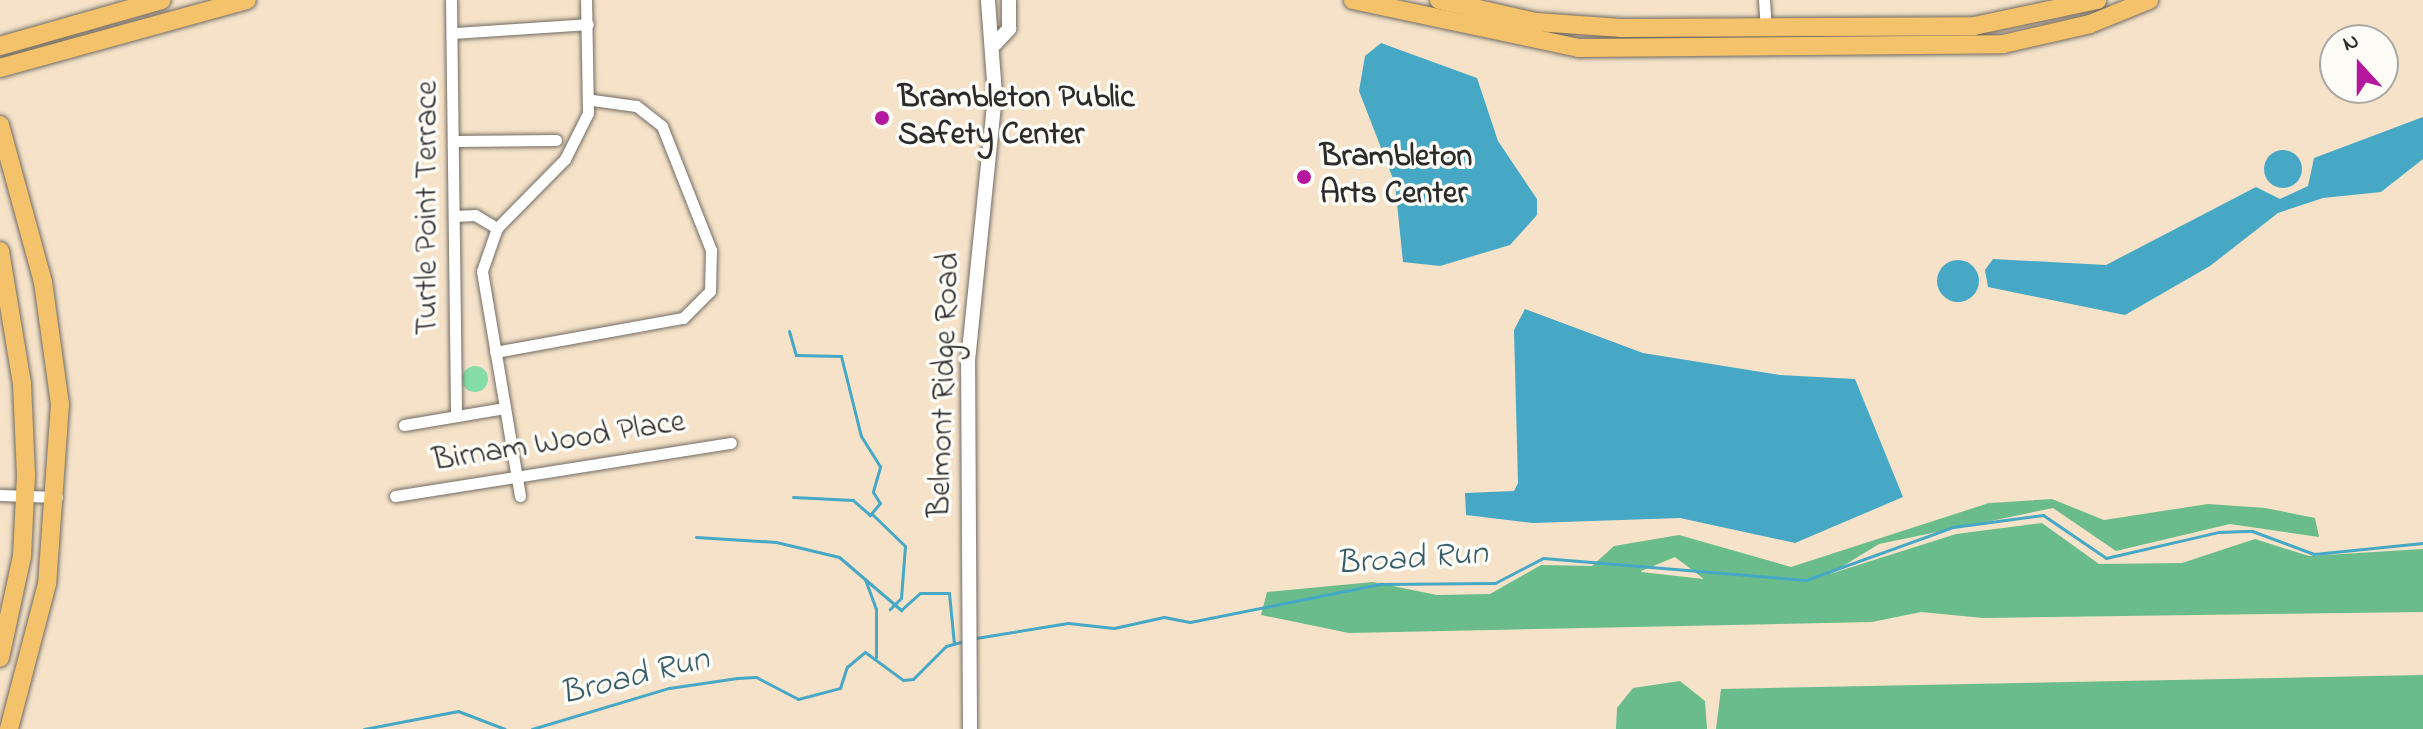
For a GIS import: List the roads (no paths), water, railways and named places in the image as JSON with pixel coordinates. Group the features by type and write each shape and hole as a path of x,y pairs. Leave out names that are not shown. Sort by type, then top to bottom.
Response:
{"main road":[{"path":"0,46 162,0"},
{"path":"0,68 247,0"},
{"path":"1353,0 1579,48 2003,44 2078,28 2149,0"},
{"path":"1439,0 1575,27 1974,26 2097,0"},
{"path":"0,125 53,333 57,497 41,615 9,729"},
{"path":"0,658 26,496 22,384 1,261"}],"street":[{"name":"Turtle Point Terrace","path":"451,0 454,33 456,416"},
{"path":"520,496 481,286 497,228 565,159 592,100 586,0"},
{"name":"Belmont Ridge Road","path":"970,729 968,346 995,44 988,0"},
{"name":"Belmont Ridge Road","path":"995,44 1009,29 1009,0"},
{"path":"1764,0 1766,27"},
{"path":"454,33 588,24"},
{"path":"495,352 683,318 710,291 711,250 662,126 636,106 592,100"},
{"path":"455,141 556,140"},
{"path":"455,216 475,215 497,228"},
{"path":"404,425 505,408"},
{"name":"Birnam Wood Place","path":"395,496 731,443"},
{"path":"0,495 57,497"}],"water":[{"path":"1381,43 1477,78 1498,141 1537,199 1537,215 1510,245 1440,266 1403,262 1395,184 1359,91 1365,56"},
{"path":"2423,117 2423,159 2381,192 2323,198 2278,213 2210,266 2125,315 1988,287 1985,270 1993,259 2106,265 2256,187 2280,199 2308,186 2314,158"},
{"path":"2283,150 2296,156 2302,169 2296,182 2283,188 2270,182 2264,169 2270,156"},
{"path":"1958,260 1973,266 1979,281 1973,296 1958,302 1943,296 1937,281 1943,266"},
{"path":"1525,309 1643,353 1780,375 1855,379 1903,497 1795,543 1680,518 1533,523 1466,515 1465,493 1514,491 1518,483 1514,330"}],"waterway":[{"path":"789,331 796,355 841,356 861,436 880,467 873,492 880,503 870,515 853,500 793,497"},
{"path":"872,514 905,546 901,598 890,609"},
{"name":"Broad Run","path":"976,638 1068,623 1114,628 1164,617 1190,622 1381,584 1495,583 1543,558 1806,580 1953,527 2043,515 2106,558 2219,532 2252,531 2314,554 2423,543"},
{"path":"696,537 776,542 839,557 901,610 920,593 949,593 954,644"},
{"path":"865,579 876,609 876,657"},
{"name":"Broad Run","path":"532,729 669,688 737,678 756,677 798,699 840,688 847,667 865,652 903,680 913,679 946,646 965,641"},
{"name":"Broad Run","path":"364,729 458,711 505,729"}],"place":[{"name":"Brambleton Public Safety Center","path":"882,118"},
{"name":"Brambleton Arts Center","path":"1304,177"}]}
